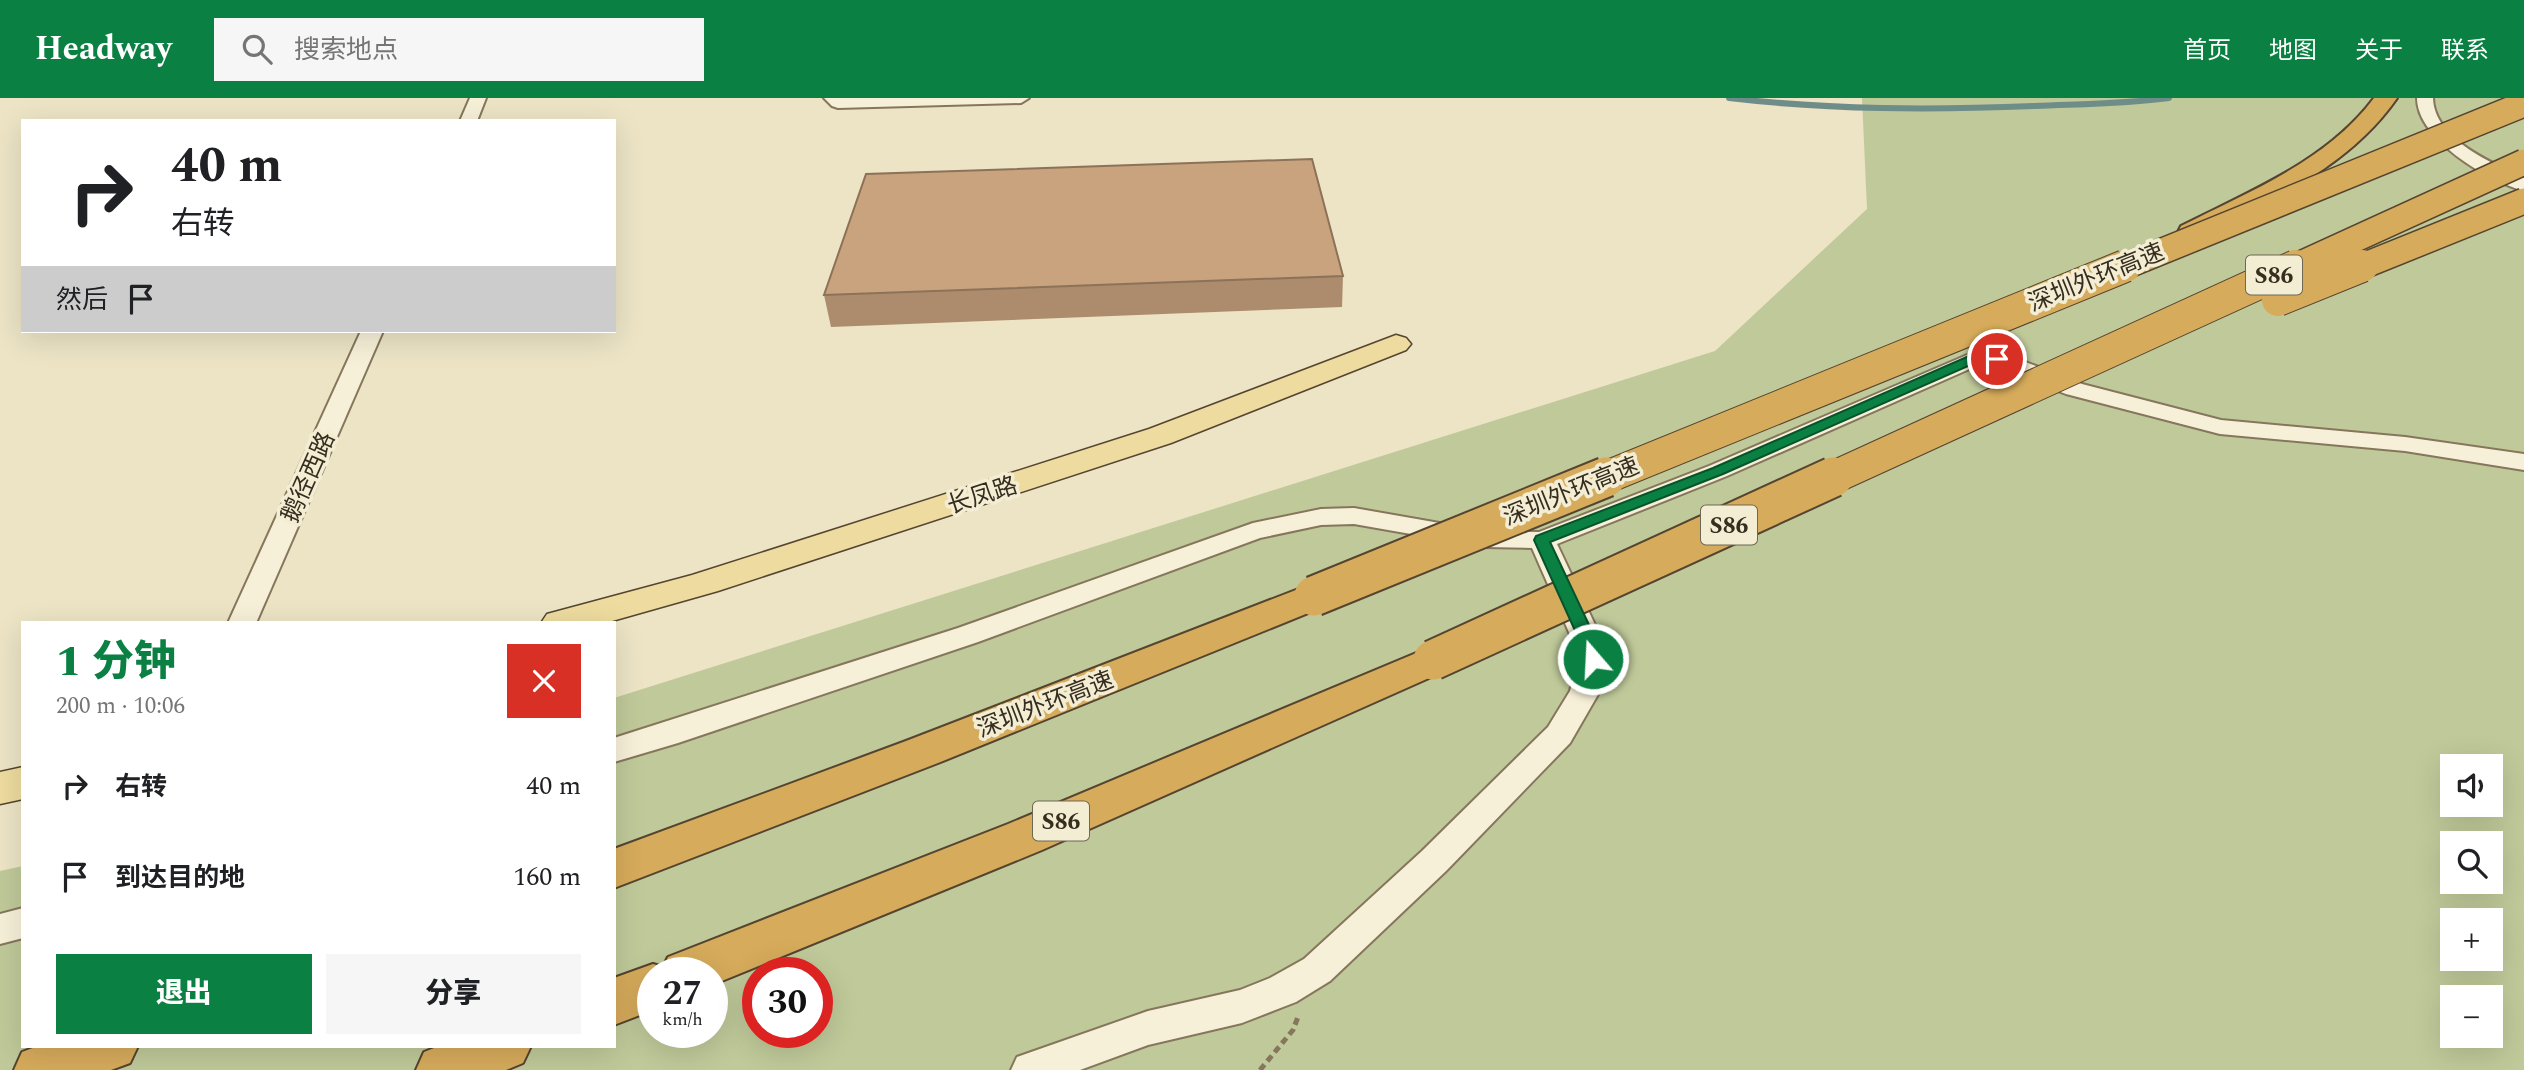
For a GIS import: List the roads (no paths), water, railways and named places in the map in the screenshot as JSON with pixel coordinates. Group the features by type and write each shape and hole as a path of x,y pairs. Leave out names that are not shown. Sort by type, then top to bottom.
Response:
{"highway":[{"path":"2148,256 2326,156 2350,138 2379,110 2386,98"},
{"name":"深圳外环高速","path":"616,868 922,752 1314,596 2524,104"},
{"name":"S86","path":"726,957 1025,837 1433,660 2524,162"},
{"path":"2025,390 2237,316 2524,201"},
{"path":"616,1001 637,993"},
{"path":"41,1070 105,1048"},
{"path":"443,1070 499,1048"}],"main road":[{"name":"长凤路","path":"567,621 705,583 1160,436 1405,348 1152,452 996,507 616,626"},
{"path":"0,762 21,757"},
{"path":"0,788 21,783"}],"street":[{"path":"469,119 478,98"},
{"path":"832,98 838,103 1021,98"},
{"path":"2425,98 2428,118 2447,138 2482,163 2524,185"},
{"name":"鹅径西路","path":"243,621 371,333"},
{"path":"616,749 692,727 968,635 1253,531 1285,523 1321,517 1354,516 1485,539 1542,540 1718,471 1980,356 1997,359 2096,396 2220,427 2405,444 2524,462"},
{"path":"1031,1070 1148,1028 1242,1006 1283,990 1317,970 1434,861 1537,758 1559,735 1574,712 1585,691 1593,659 1590,646 1542,540"},
{"path":"0,929 21,924"}],"waterway":[{"path":"1729,98 1843,107 1920,108 2136,102 2169,98"}]}
